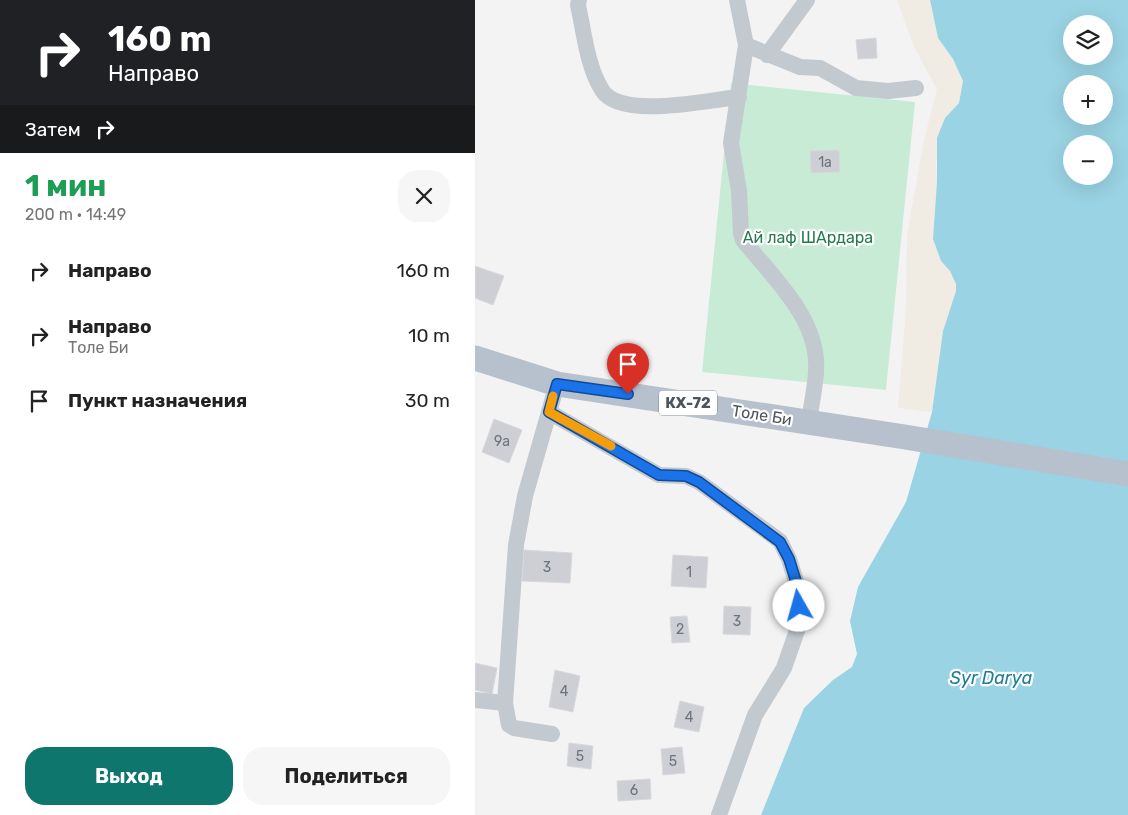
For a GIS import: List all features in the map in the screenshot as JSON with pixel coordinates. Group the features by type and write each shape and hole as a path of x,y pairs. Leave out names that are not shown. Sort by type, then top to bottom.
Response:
{"main road":[{"name":"Толе Би","path":"475,358 557,384 905,437 1128,474"}],"street":[{"path":"579,0 578,5 589,58 602,90 615,102 645,107 739,97"},
{"path":"737,0 746,45 731,143 739,191 741,233 743,240 803,314 816,358 809,422"},
{"path":"767,55 807,0"},
{"path":"746,45 800,67 820,68 856,88 888,91 916,88"},
{"path":"552,734 514,728 509,725 505,703 516,544 525,496 557,384"},
{"path":"549,412 659,475 686,476 699,482 780,542 789,559 799,591 800,622 784,668 755,715 719,815"},
{"path":"475,700 505,703"}],"green space":[{"name":"Ай лаф ШАрдара","path":"731,83 915,102 886,390 702,372"}],"sand":[{"path":"897,0 930,0 938,38 953,59 963,81 959,103 945,118 936,165 937,182 933,239 941,261 950,271 956,284 956,291 943,331 932,412 898,408 906,308 907,235 924,140 937,89 914,47"}],"water":[{"name":"Syr Darya","path":"930,0 1128,0 1128,815 761,815 804,708 833,680 852,667 857,654 850,621 858,587 906,502 932,412 943,331 956,291 956,284 950,271 941,261 933,239 937,182 937,138 945,118 959,103 963,81 953,59 938,38"}],"building":[{"path":"876,38 877,58 858,59 856,40"},
{"path":"839,150 840,172 811,173 810,151"},
{"path":"475,266 504,276 493,305 475,298"},
{"path":"494,419 522,430 509,463 482,452"},
{"path":"524,550 572,553 570,583 522,581"},
{"path":"673,555 708,557 706,588 671,586"},
{"path":"724,606 751,607 750,635 723,634"},
{"path":"687,616 690,642 672,643 670,617"},
{"path":"475,663 497,668 492,694 475,690"},
{"path":"555,670 580,676 573,712 549,707"},
{"path":"680,701 704,707 699,732 674,727"},
{"path":"569,743 593,746 591,769 567,766"},
{"path":"682,747 685,773 663,775 661,749"},
{"path":"650,779 651,799 618,801 617,781"}],"slow traffic":[{"path":"553,396 549,412 611,446"}],"route":[{"path":"628,394 557,384 549,412 659,475 686,476 699,482 780,542 789,559 799,591 799,606"}]}
